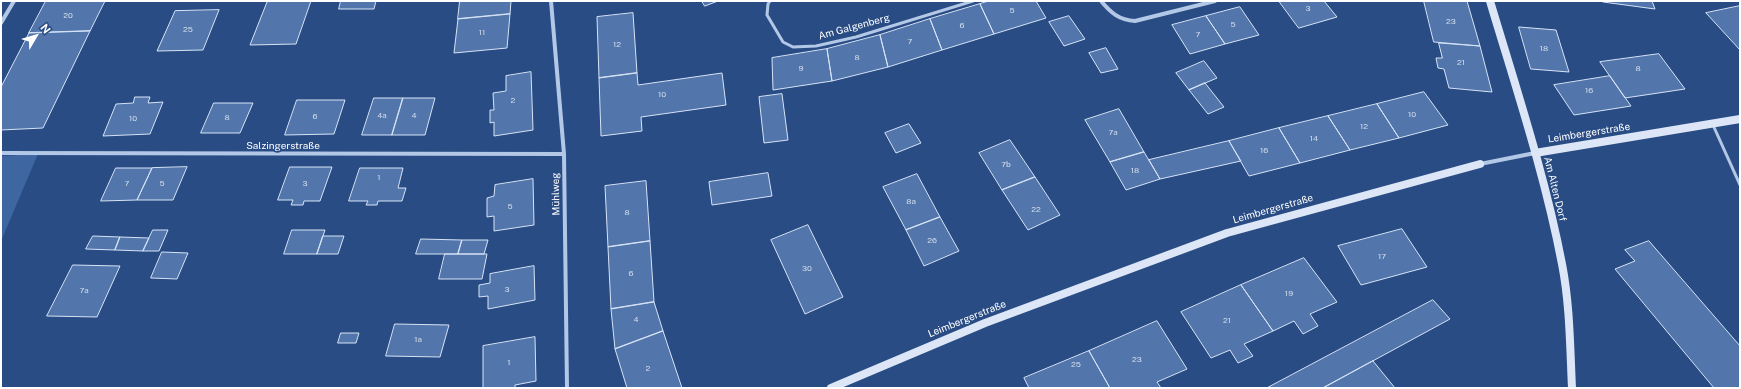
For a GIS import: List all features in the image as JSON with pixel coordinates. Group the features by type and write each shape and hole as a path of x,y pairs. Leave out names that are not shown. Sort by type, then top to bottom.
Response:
{"street":[{"path":"1,23 14,1"},
{"name":"Mühlweg","path":"551,1 564,154 567,388"},
{"path":"1101,1 1116,17 1125,21 1135,21 1215,1"},
{"name":"Am Alten Dorf","path":"1490,1 1545,188 1562,265 1569,316 1572,388"},
{"name":"Leimbergerstraße","path":"831,388 985,323 1227,233 1480,164 1535,153 1740,119"},
{"name":"Salzingerstraße","path":"1,153 564,154"}],"lane":[{"name":"Am Galgenberg","path":"770,1 768,4 767,15 782,42 793,47 816,46 856,37 973,1"},
{"path":"1713,124 1740,185"}],"shaded area":[{"path":"38,154 1,241 1,156"}],"building":[{"path":"46,1 105,1 90,31 29,33"},
{"path":"311,1 296,44 250,45 267,2"},
{"path":"341,1 376,1 374,9 339,9"},
{"path":"460,1 511,1 510,14 458,19"},
{"path":"702,1 718,1 705,6"},
{"path":"989,1 1036,1 1046,18 994,34 980,4"},
{"path":"1279,1 1324,1 1337,17 1299,28"},
{"path":"1424,1 1467,1 1480,46 1434,42"},
{"path":"1652,1 1655,9 1603,2"},
{"path":"980,4 994,34 942,50 930,19"},
{"path":"1740,6 1740,50 1706,13"},
{"path":"1240,7 1259,35 1225,44 1206,16"},
{"path":"219,10 203,50 157,51 175,11"},
{"path":"633,13 637,73 599,78 597,17"},
{"path":"510,14 507,48 454,53 458,19"},
{"path":"1069,16 1085,39 1064,46 1049,22"},
{"path":"1206,16 1225,44 1190,54 1172,25"},
{"path":"930,19 942,50 888,67 880,35"},
{"path":"1519,27 1556,30 1569,72 1531,69"},
{"path":"90,31 43,128 1,130 1,87 29,33"},
{"path":"880,35 888,67 832,81 827,49"},
{"path":"1439,43 1480,46 1492,92 1449,88 1444,69 1438,68 1436,58 1442,58"},
{"path":"1106,48 1118,69 1101,73 1089,53"},
{"path":"827,49 832,81 773,90 772,58"},
{"path":"1659,54 1685,89 1625,98 1600,62"},
{"path":"1204,61 1217,78 1189,90 1176,73"},
{"path":"531,72 533,130 494,136 494,122 490,123 490,110 494,110 493,93 506,91 506,76"},
{"path":"637,73 638,85 722,73 726,105 641,117 642,131 601,136 599,78"},
{"path":"1610,76 1631,106 1574,115 1554,85"},
{"path":"1205,83 1224,107 1208,114 1189,90"},
{"path":"1424,92 1448,125 1399,138 1377,104"},
{"path":"782,94 788,140 764,143 759,97"},
{"path":"135,97 150,97 148,103 163,102 150,134 103,136 116,104 133,103"},
{"path":"374,98 403,98 392,135 362,135"},
{"path":"403,98 435,98 425,135 392,135"},
{"path":"297,100 345,100 334,134 285,135"},
{"path":"214,103 253,103 240,133 201,133"},
{"path":"1377,104 1399,138 1350,150 1328,116"},
{"path":"1119,109 1144,152 1110,162 1085,120"},
{"path":"1328,116 1350,150 1300,163 1279,128"},
{"path":"909,124 921,143 896,153 885,133"},
{"path":"1279,128 1300,163 1249,176 1229,141"},
{"path":"1010,140 1035,177 1002,190 979,153"},
{"path":"1229,141 1241,161 1160,179 1149,160"},
{"path":"1144,152 1160,179 1126,190 1110,162"},
{"path":"187,167 173,200 137,200 152,168"},
{"path":"290,167 332,167 320,201 304,201 303,205 291,205 293,200 278,200"},
{"path":"116,168 152,168 137,200 101,201"},
{"path":"360,168 403,168 398,188 406,188 402,201 378,201 377,205 366,205 368,201 349,201"},
{"path":"768,173 772,196 712,205 709,182"},
{"path":"917,174 940,217 906,230 883,187"},
{"path":"1035,177 1060,215 1028,230 1002,190"},
{"path":"533,179 534,225 494,231 494,216 487,217 487,198 494,196 495,185"},
{"path":"646,181 650,241 608,247 605,186"},
{"path":"940,217 959,251 924,266 906,230"},
{"path":"808,225 843,297 805,314 771,240"},
{"path":"1402,229 1427,267 1361,285 1338,246"},
{"path":"153,230 168,230 159,251 143,251"},
{"path":"292,230 325,230 317,254 284,254"},
{"path":"93,236 120,237 115,250 86,249"},
{"path":"323,236 344,236 338,254 317,254"},
{"path":"120,237 149,238 143,251 115,250"},
{"path":"421,239 462,240 458,254 416,254"},
{"path":"462,240 488,240 484,254 458,254"},
{"path":"650,241 654,302 611,309 608,247"},
{"path":"1649,241 1740,346 1740,388 1714,388 1615,269 1635,261 1625,250"},
{"path":"162,252 188,253 177,279 151,278"},
{"path":"445,254 487,254 482,279 439,279"},
{"path":"1304,258 1337,302 1310,314 1318,326 1303,334 1294,321 1273,331 1241,285"},
{"path":"73,265 120,266 97,317 47,316"},
{"path":"534,266 535,300 488,309 488,296 479,297 479,285 490,283 490,274"},
{"path":"1241,285 1273,331 1244,344 1253,356 1238,363 1230,350 1211,358 1181,312"},
{"path":"1433,300 1450,319 1323,388 1267,388"},
{"path":"654,302 663,331 615,349 611,309"},
{"path":"1157,321 1187,369 1157,382 1161,388 1110,388 1089,351"},
{"path":"395,324 449,325 440,357 386,356"},
{"path":"663,331 682,388 627,388 615,349"},
{"path":"341,333 359,333 356,343 338,343"},
{"path":"535,337 536,381 515,385 515,388 483,388 483,346"},
{"path":"1089,351 1110,388 1029,388 1024,378"},
{"path":"1373,361 1395,388 1323,388"}]}
